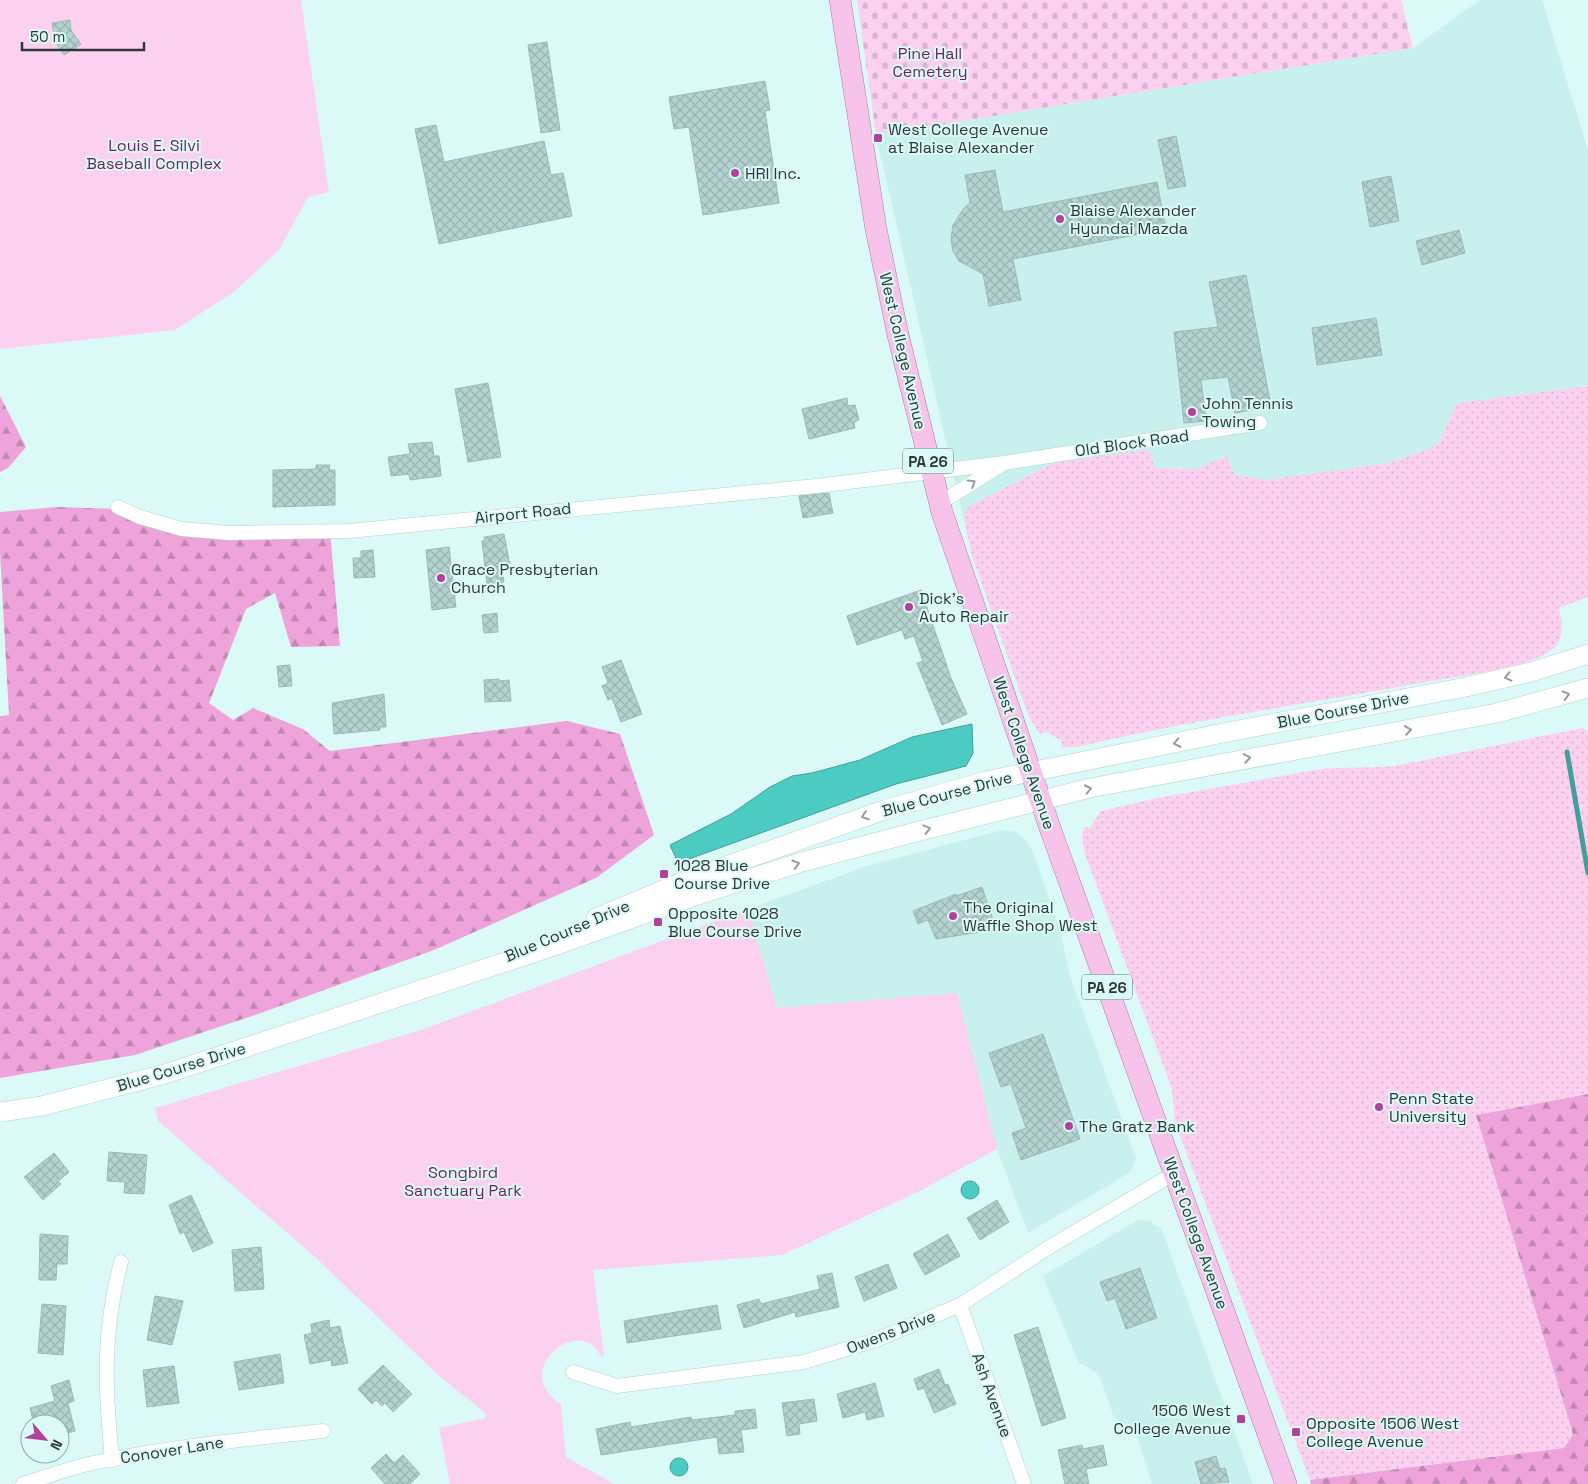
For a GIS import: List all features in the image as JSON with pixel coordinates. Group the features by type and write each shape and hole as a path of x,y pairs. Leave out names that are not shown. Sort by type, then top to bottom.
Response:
{"main road":[{"name":"West College Avenue","path":"840,0 876,229 898,335 940,503 1040,800 1286,1484"},
{"name":"Blue Course Drive","path":"473,971 653,894 725,866 884,810 986,781 1461,688 1531,672 1588,654"},
{"name":"Blue Course Drive","path":"0,1112 42,1106 165,1074 473,971 551,947 695,896 802,862 1040,800 1175,771 1497,713 1588,688"}],"street":[{"name":"Old Block Road","path":"931,471 1004,463 1260,423"},
{"name":"Old Block Road","path":"940,503 1004,463"},
{"name":"Airport Road","path":"118,507 140,518 182,529 229,533 349,531 816,486 931,471"},
{"name":"Owens Drive","path":"573,1372 617,1386 804,1362 876,1340 960,1305 1051,1246 1175,1173"},
{"path":"112,1460 106,1391 106,1344 113,1293 121,1262"},
{"name":"Ash Avenue","path":"960,1305 1024,1484"},
{"name":"Conover Lane","path":"23,1484 91,1464 112,1460 224,1441 323,1431"}],"shaded area":[{"path":"1480,0 1542,0 1588,150 1588,386 1457,403 1438,445 1390,463 1268,481 1235,475 1227,456 1197,469 1051,464 969,507 964,521 876,135 1413,48"},
{"path":"1002,830 1016,832 1025,839 1032,849 1060,930 1070,976 1136,1158 1131,1171 1124,1176 1028,1233 997,1149 957,993 777,1008 748,909 867,866"},
{"path":"1138,1220 1150,1221 1162,1230 1253,1484 1152,1484 1135,1431 1114,1418 1099,1374 1078,1362 1043,1276"}],"green space":[{"name":"Louis E. Silvi Baseball Complex","path":"0,0 301,0 329,192 308,197 279,250 234,292 175,330 0,349"},
{"name":"Pine Hall Cemetery","path":"857,0 1401,0 1413,48 876,135"},
{"path":"1588,386 1588,597 1559,608 1562,632 1558,643 1549,652 1523,663 1487,672 1206,720 1077,747 1061,747 1062,741 1044,731 1040,735 1028,715 972,556 964,521 968,507 1051,464 1148,449 1155,468 1197,469 1227,456 1235,475 1268,480 1390,463 1438,445 1457,403"},
{"path":"0,396 26,447 8,468 0,472"},
{"path":"57,507 119,509 160,524 330,531 340,646 291,647 275,593 246,609 209,703 233,720 253,708 303,729 330,751 567,721 620,734 654,835 596,878 434,950 261,1013 135,1055 0,1078 0,716 9,715 0,553 0,512"},
{"name":"Penn State University","path":"1583,728 1588,732 1588,1094 1476,1115 1573,1434 1564,1448 1310,1480 1175,1123 1172,1089 1085,854 1082,837 1084,827 1090,828 1101,811 1152,799 1315,770 1394,766"},
{"name":"Songbird Sanctuary Park","path":"748,909 777,1008 957,993 997,1149 918,1192 782,1255 593,1270 604,1356 601,1357 591,1344 579,1340 566,1343 554,1351 545,1363 542,1377 547,1391 561,1404 566,1457 614,1484 450,1484 439,1428 486,1418 484,1412 439,1376 315,1257 158,1121 155,1108 418,1031"},
{"path":"1588,1094 1588,1484 1311,1484 1310,1480 1564,1448 1573,1434 1476,1115"}],"water":[{"path":"972,724 973,753 966,766 896,784 678,863 670,845 731,814 770,787 792,776 812,773 860,760 912,737"},
{"path":"966,1181 974,1181 979,1186 977,1197 966,1199 961,1194 961,1186"},
{"path":"679,1458 687,1463 688,1467 683,1475 679,1476 671,1471 670,1467 675,1459"}],"building":[{"path":"70,20 71,30 81,44 64,55 55,41 52,23"},
{"path":"547,42 560,130 541,133 528,45"},
{"name":"HRI Inc.","path":"765,81 770,110 765,111 779,203 703,215 689,127 674,129 669,97"},
{"path":"436,125 444,162 544,141 551,175 563,173 572,216 439,244 415,129"},
{"path":"1176,136 1186,186 1168,189 1158,140"},
{"name":"Blaise Alexander Hyundai Mazda","path":"995,170 1003,212 1157,182 1166,229 1013,259 1021,300 989,306 983,274 959,261 953,251 951,239 953,225 964,208 970,203 965,175"},
{"path":"1391,176 1399,221 1370,227 1362,182"},
{"path":"1459,230 1465,253 1422,265 1416,241"},
{"path":"1246,275 1271,406 1235,413 1228,377 1201,380 1206,421 1184,423 1174,332 1218,327 1209,282"},
{"path":"1376,318 1382,355 1317,365 1312,328"},
{"path":"488,383 501,457 468,462 455,389"},
{"path":"847,398 848,406 855,405 859,420 854,422 855,428 809,439 802,409"},
{"path":"432,442 434,456 439,456 441,476 410,480 409,474 391,476 388,457 410,454 408,444"},
{"path":"316,465 330,465 329,470 335,470 335,505 273,507 273,470 316,469"},
{"path":"829,493 833,513 803,518 799,496"},
{"path":"504,534 510,566 502,567 504,582 487,584 482,541 485,541 484,537"},
{"name":"Grace Presbyterian Church","path":"449,547 456,607 432,610 426,550"},
{"path":"373,550 375,577 354,578 353,558 361,558 361,551"},
{"path":"921,590 951,678 967,714 942,725 917,663 923,661 914,636 905,639 902,630 857,645 847,616"},
{"path":"497,613 498,632 484,633 482,615"},
{"path":"621,660 642,714 621,722 612,698 608,700 602,686 608,683 602,667"},
{"path":"290,665 292,686 279,687 277,666"},
{"path":"499,679 499,681 509,680 511,701 485,702 484,680"},
{"path":"384,694 386,727 380,727 380,730 334,734 332,703"},
{"name":"The Original Waffle Shop West","path":"982,887 995,926 980,932 936,939 928,920 918,924 913,911 956,894 956,896"},
{"path":"1043,1034 1080,1139 1021,1160 1012,1133 1026,1128 1011,1084 1001,1087 989,1053"},
{"path":"109,1152 147,1155 144,1194 124,1193 125,1182 107,1181"},
{"path":"54,1153 69,1172 58,1181 61,1184 43,1200 24,1177"},
{"path":"191,1195 213,1243 193,1252 184,1232 180,1234 169,1205"},
{"path":"997,1200 1009,1222 980,1240 967,1218"},
{"path":"40,1234 68,1236 67,1264 57,1264 56,1280 39,1280"},
{"path":"948,1234 960,1256 925,1275 913,1254"},
{"path":"261,1247 264,1289 235,1291 232,1250"},
{"path":"888,1264 897,1288 864,1301 855,1277"},
{"path":"1140,1268 1157,1318 1126,1329 1115,1298 1107,1301 1100,1282"},
{"path":"832,1273 839,1307 796,1317 795,1312 744,1328 737,1305 759,1299 761,1304 820,1289 817,1276"},
{"path":"155,1296 183,1301 172,1345 147,1340"},
{"path":"42,1304 66,1306 63,1355 38,1353"},
{"path":"717,1305 721,1329 627,1343 624,1321"},
{"path":"329,1320 330,1328 340,1326 348,1363 332,1366 331,1360 310,1364 304,1335 312,1333 311,1324"},
{"path":"1038,1327 1066,1418 1042,1426 1014,1335"},
{"path":"280,1354 284,1383 239,1390 234,1362"},
{"path":"383,1365 412,1394 393,1412 385,1403 382,1406 376,1400 372,1404 358,1389"},
{"path":"174,1366 179,1403 147,1407 143,1370"},
{"path":"939,1369 945,1385 948,1384 956,1404 934,1413 924,1388 918,1390 914,1379"},
{"path":"69,1380 74,1401 68,1403 75,1431 70,1432 70,1414 32,1414 30,1408 55,1401 51,1386"},
{"path":"875,1383 884,1416 867,1420 865,1412 843,1418 837,1394"},
{"path":"814,1399 817,1421 799,1424 800,1434 787,1436 782,1403"},
{"path":"755,1409 757,1428 741,1430 744,1452 719,1454 717,1437 601,1455 596,1429 630,1422 631,1427 691,1417 692,1420 735,1415 735,1411"},
{"path":"1082,1445 1083,1449 1103,1445 1107,1465 1086,1469 1089,1484 1065,1484 1058,1450"},
{"path":"386,1454 394,1463 403,1455 420,1474 410,1484 385,1484 371,1468"},
{"path":"1216,1456 1220,1469 1225,1468 1229,1482 1201,1484 1195,1462"}],"waterway":[{"path":"1567,752 1588,873"}],"place":[{"name":"West College Avenue at Blaise Alexander","path":"878,138"},
{"name":"HRI Inc.","path":"735,173"},
{"name":"Blaise Alexander Hyundai Mazda","path":"1060,219"},
{"name":"John Tennis Towing","path":"1192,412"},
{"name":"Grace Presbyterian Church","path":"441,578"},
{"name":"Dick's Auto Repair","path":"909,607"},
{"name":"1028 Blue Course Drive","path":"664,874"},
{"name":"The Original Waffle Shop West","path":"953,916"},
{"name":"Opposite 1028 Blue Course Drive","path":"658,922"},
{"name":"Penn State University","path":"1379,1107"},
{"name":"The Gratz Bank","path":"1069,1126"},
{"name":"1506 West College Avenue","path":"1241,1419"},
{"name":"Opposite 1506 West College Avenue","path":"1296,1432"}]}
